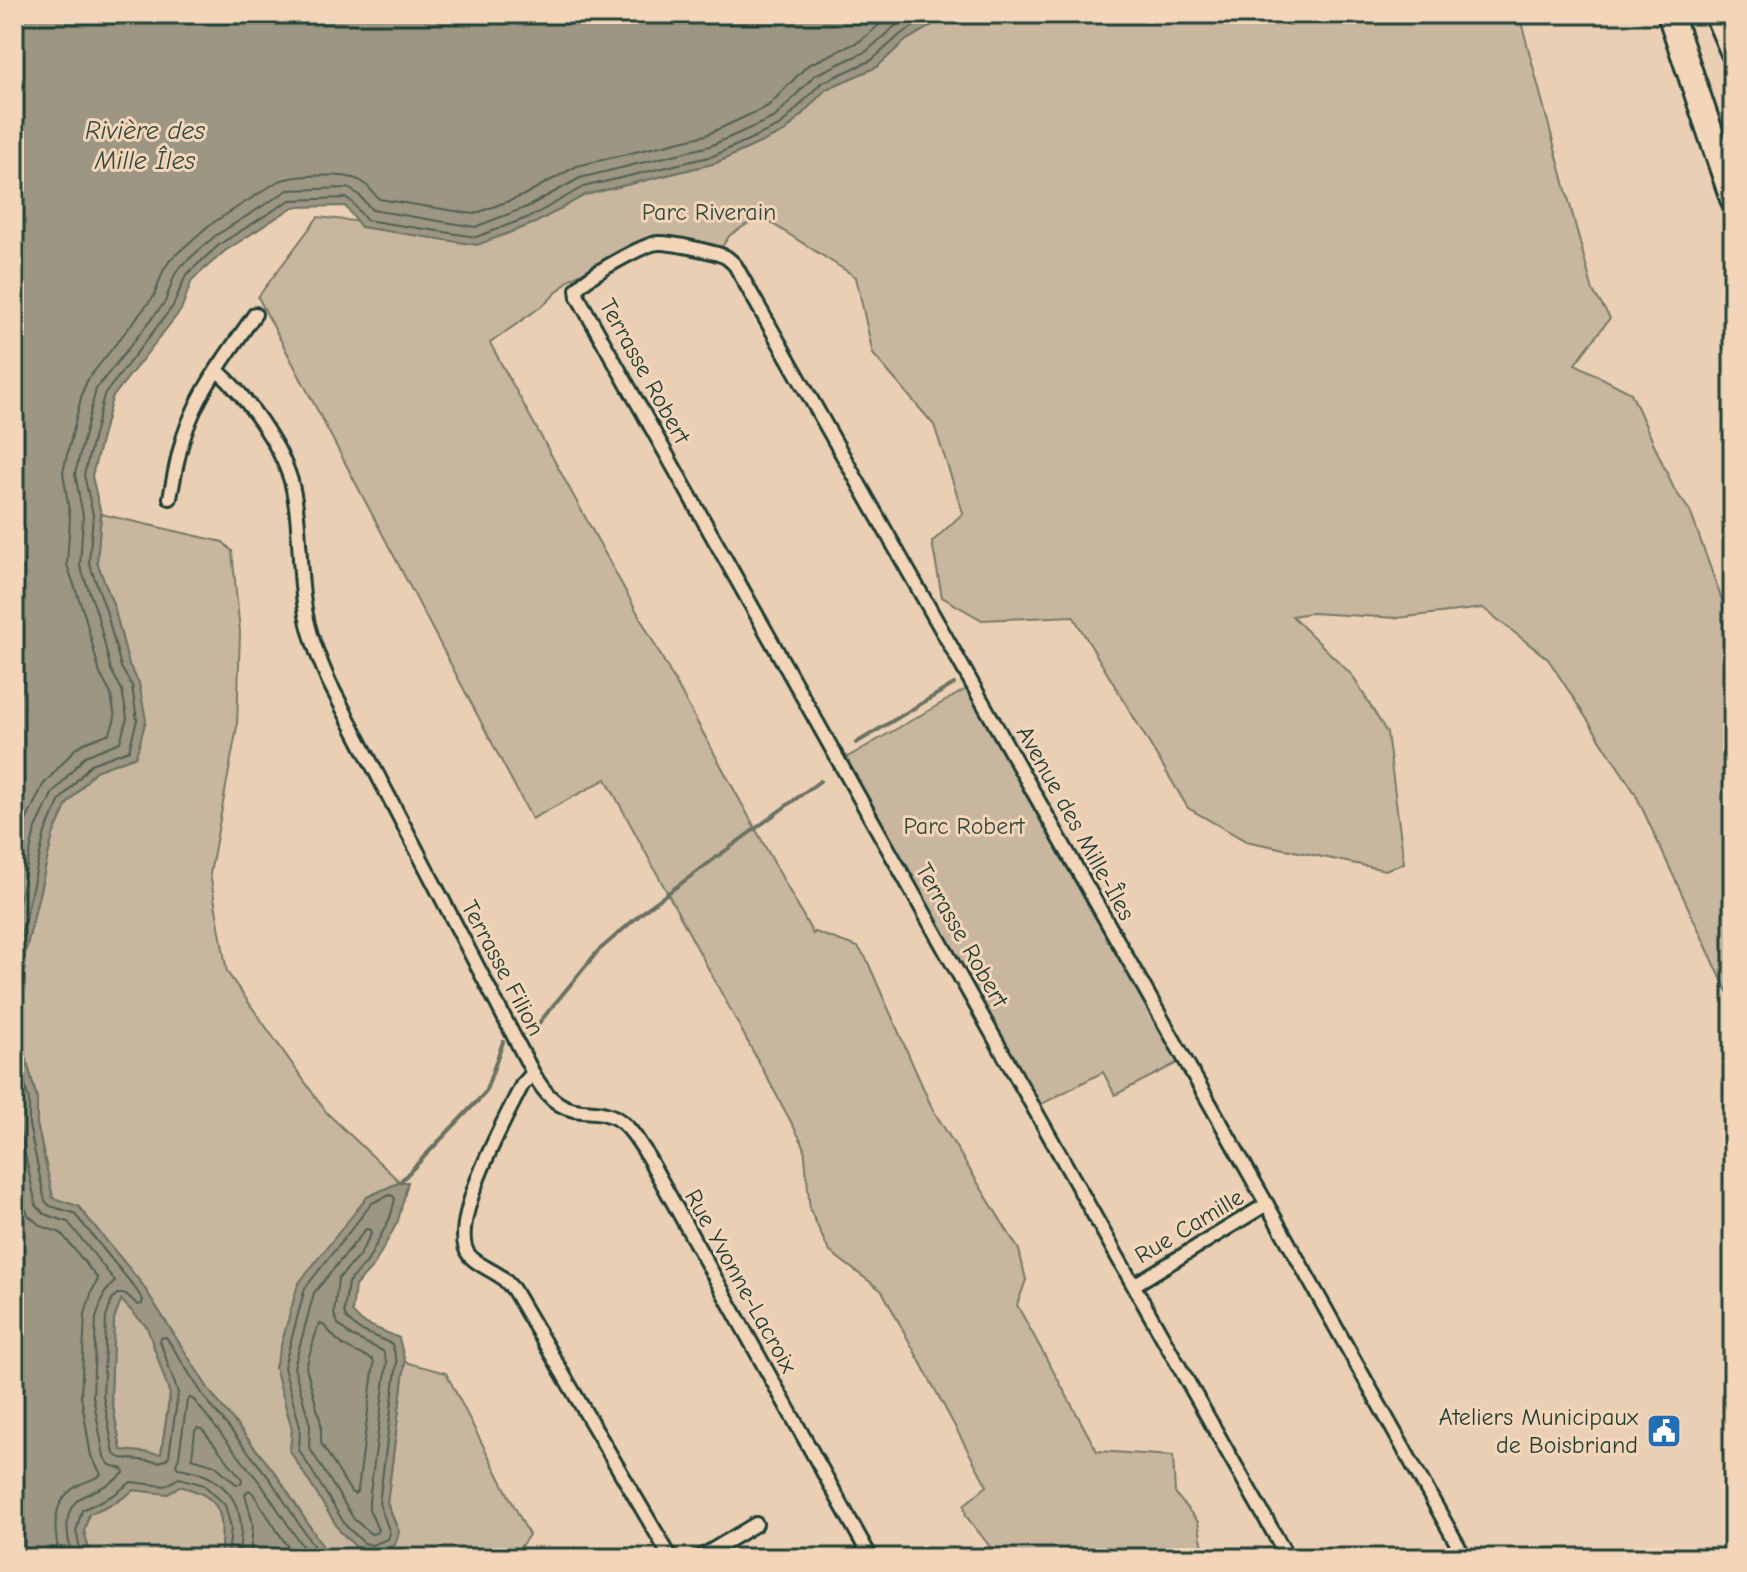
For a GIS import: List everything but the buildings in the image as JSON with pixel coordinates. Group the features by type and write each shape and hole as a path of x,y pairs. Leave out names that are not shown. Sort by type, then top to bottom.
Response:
{"highway":[{"path":"1670,14 1733,199"},
{"path":"1717,14 1733,51"}],"street":[{"name":"Avenue des Mille-Îles","path":"577,291 582,282 603,269 659,243 719,255 735,265 1465,1558"},
{"name":"Terrasse Robert","path":"577,291 1288,1558"},
{"path":"170,498 190,417 255,314"},
{"name":"Terrasse Filion","path":"217,370 256,414 288,472 294,498 306,616 330,684 533,1073 522,1085 480,1175 464,1222 466,1249 472,1258 505,1280 520,1299 671,1558"},
{"name":"Rue Yvonne-Lacroix","path":"533,1073 542,1088 562,1106 608,1115 620,1120 632,1132 871,1558"},
{"name":"Rue Camille","path":"1134,1285 1267,1204"},
{"path":"699,1558 756,1524"}],"green space":[{"name":"Parc Riverain","path":"951,14 1519,14 1593,291 1610,318 1575,364 1631,393 1674,489 1690,511 1733,631 1733,1004 1635,793 1548,659 1483,608 1397,618 1311,613 1292,616 1352,675 1387,733 1404,863 1385,870 1246,841 1188,808 1073,616 982,620 942,597 932,542 963,513 934,425 873,354 856,277 760,216 730,235 721,248 665,237 641,242 570,279 546,303 490,343 813,934 815,932 858,947 866,958 932,1108 1019,1250 1026,1280 1017,1305 1097,1451 1173,1456 1175,1493 1198,1522 1205,1558 999,1558 966,1516 964,1505 987,1486 882,1291 829,1251 810,1210 804,1146 606,779 532,819 258,297 318,217 427,229 535,223 585,195 716,163 786,131 826,89 877,67 905,41"},
{"path":"101,514 223,542 232,551 240,632 237,727 210,874 227,972 327,1113 400,1182 367,1197 275,1367 292,1429 290,1451 340,1531 359,1550 372,1553 399,1532 387,1503 405,1362 446,1373 529,1535 512,1558 330,1558 276,1474 211,1393 142,1284 78,1206 53,1198 37,1124 37,1099 16,1021 18,984 53,834 67,804 95,771 136,756 139,683 129,665 114,607 97,562"},
{"name":"Parc Robert","path":"968,688 1179,1062 1115,1095 1103,1072 1040,1105 844,759"},
{"path":"121,1299 147,1327 170,1394 161,1454 121,1450 111,1396 114,1319"},
{"path":"179,1486 205,1496 218,1510 222,1531 220,1558 91,1558 84,1531 89,1514 134,1490 168,1494"}],"water":[{"name":"Rivière des Mille Îles","path":"14,14 951,14 905,41 877,67 826,89 786,131 716,163 585,195 535,223 477,245 361,227 345,206 293,207 225,251 192,280 181,310 112,398 92,476 101,514 97,562 114,607 129,665 139,683 146,720 136,756 95,771 67,804 53,835 18,984 16,1021 37,1099 37,1124 53,1198 78,1206 142,1284 211,1393 276,1474 330,1558 220,1558 222,1531 218,1510 205,1496 179,1486 168,1494 134,1490 89,1514 84,1531 91,1558 14,1558","holes":["121,1300 147,1327 170,1394 161,1454 121,1450 111,1396 114,1319"]},
{"path":"400,1182 408,1182 398,1221 373,1267 355,1286 352,1312 362,1322 399,1338 405,1362 387,1503 399,1532 395,1545 372,1553 359,1550 340,1531 290,1451 292,1429 275,1367 298,1284 367,1197"}],"waterway":[{"path":"856,743 954,684"},
{"path":"534,1029 598,951 649,907 820,781"},
{"path":"400,1182 485,1093 503,1042"}],"place":[{"name":"Ateliers Municipaux de Boisbriand","path":"1664,1431"}]}
